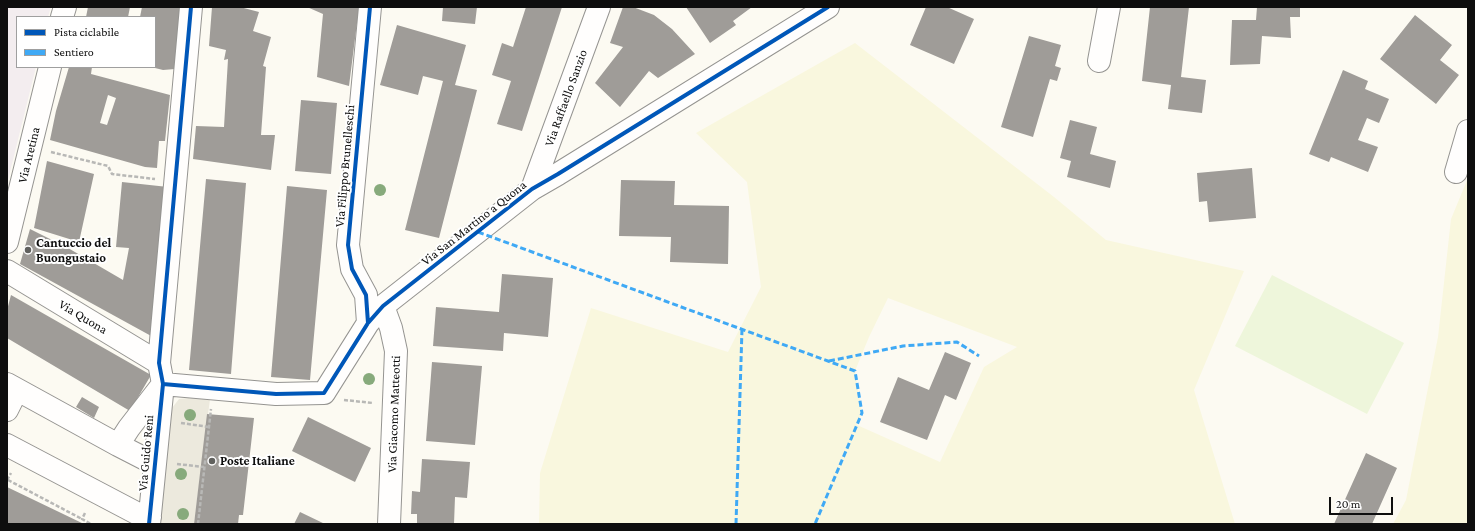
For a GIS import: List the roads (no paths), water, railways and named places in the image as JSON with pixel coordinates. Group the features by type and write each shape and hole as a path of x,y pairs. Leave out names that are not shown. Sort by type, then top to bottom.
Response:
{"street":[{"name":"Via Guido Reni","path":"150,520 163,384 159,363 191,7"},
{"name":"Via Filippo Brunelleschi","path":"368,324 366,295 352,269 348,245 370,7"},
{"name":"Via Raffaello Sanzio","path":"532,189 599,7"},
{"name":"Via San Martino a Quona","path":"163,384 276,394 324,394 368,324 383,306 532,189 828,7"},
{"path":"1099,61 1109,7"},
{"name":"Via Aretina","path":"7,242 50,68"},
{"path":"1456,172 1468,131"},
{"name":"Via Quona","path":"7,271 159,363"},
{"name":"Via Giacomo Matteotti","path":"383,306 391,328 396,350 389,524"},
{"path":"118,445 132,424 163,384"},
{"path":"7,410 12,387 155,464"},
{"path":"7,445 150,520"}],"place":[{"name":"Cantuccio del Buongustaio","path":"28,250"},
{"name":"Poste Italiane","path":"212,461"}]}
